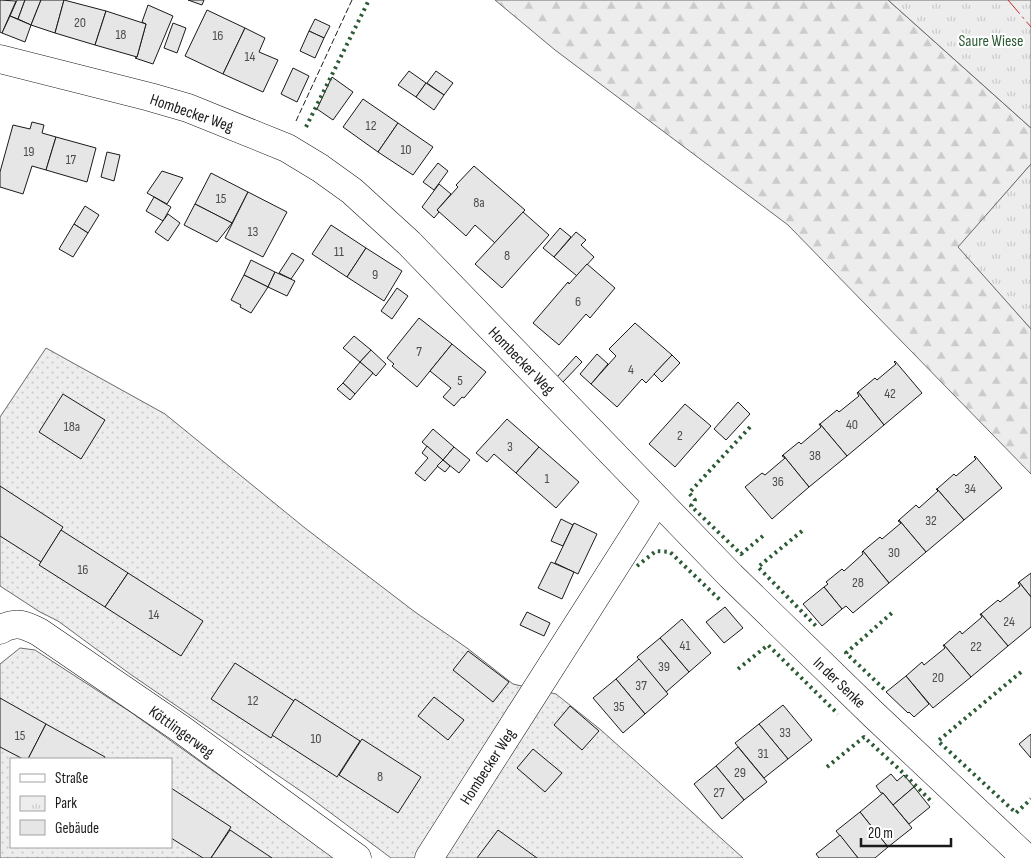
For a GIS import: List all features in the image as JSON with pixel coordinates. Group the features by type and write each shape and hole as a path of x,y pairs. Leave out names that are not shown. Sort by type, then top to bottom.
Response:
{"street":[{"name":"Hombecker Weg","path":"0,59 188,108 287,148 320,168 352,191 409,243 657,500 428,858"},
{"name":"In der Senke","path":"657,500 731,576 867,709 1026,858"},
{"name":"Köttlingerweg","path":"0,630 6,626 23,625 39,632 181,729 357,858"}],"green space":[{"path":"495,0 888,0 1031,128 1031,164 959,247 1031,329 1031,474 788,225 555,50"},
{"name":"Saure Wiese","path":"888,0 1031,0 1031,128"},
{"path":"1031,164 1031,329 958,247"},
{"path":"46,348 165,414 305,528 513,684 556,694 601,730 743,858 391,858 308,796 130,674 58,621 40,612 0,586 0,417"},
{"path":"20,648 35,650 132,713 335,858 0,858 0,664"}],"building":[{"path":"0,0 16,1 2,33 0,32"},
{"path":"17,0 25,0 18,19 10,16"},
{"path":"25,0 41,0 31,25 18,19"},
{"path":"41,0 64,0 55,33 31,25"},
{"path":"64,0 106,11 95,45 55,33"},
{"path":"188,0 204,0 202,5"},
{"path":"148,5 173,16 153,64 135,58 137,57 146,24 142,22"},
{"path":"207,10 245,28 223,74 185,56"},
{"path":"106,11 146,24 137,57 95,45"},
{"path":"10,16 31,25 25,42 2,33"},
{"path":"315,19 330,26 324,38 309,31"},
{"path":"173,23 186,28 177,53 164,48"},
{"path":"245,28 265,38 259,52 278,60 263,92 223,74"},
{"path":"309,31 324,38 315,58 300,51"},
{"path":"293,68 309,76 297,102 281,94"},
{"path":"409,71 426,83 416,97 398,85"},
{"path":"436,71 453,83 444,95 427,83"},
{"path":"332,77 353,92 333,120 317,109"},
{"path":"426,83 444,95 434,110 416,97"},
{"path":"363,99 398,123 378,152 343,127"},
{"path":"32,122 44,125 42,133 56,137 46,170 32,166 23,194 0,187 0,172 13,125 30,129"},
{"path":"398,123 433,147 413,175 378,152"},
{"path":"56,137 96,148 87,182 46,170"},
{"path":"107,152 120,155 114,181 101,177"},
{"path":"438,163 448,171 434,190 423,182"},
{"path":"474,166 525,210 495,243 475,225 466,236 437,210 458,187 456,185"},
{"path":"162,171 183,178 167,204 147,193"},
{"path":"211,173 248,192 232,223 195,204"},
{"path":"439,184 451,194 437,210 439,212 434,218 422,207"},
{"path":"248,192 287,212 263,257 225,238"},
{"path":"154,197 171,207 163,221 146,211"},
{"path":"195,204 232,223 217,242 184,225"},
{"path":"85,206 99,215 88,233 74,224"},
{"path":"523,212 549,235 502,288 475,264"},
{"path":"168,214 180,223 168,241 155,232"},
{"path":"74,224 88,233 73,257 59,249"},
{"path":"331,225 366,248 347,277 312,254"},
{"path":"560,228 571,237 554,257 543,248"},
{"path":"576,232 586,240 581,245 594,257 577,276 554,257"},
{"path":"366,248 402,271 384,301 347,277"},
{"path":"292,253 304,260 291,279 279,273"},
{"path":"251,260 275,272 268,287 244,275"},
{"path":"587,264 615,288 590,318 586,314 559,345 533,323 568,282 569,284"},
{"path":"275,272 295,281 287,296 268,287"},
{"path":"244,275 268,287 251,313 231,300"},
{"path":"397,288 408,296 392,319 381,311"},
{"path":"419,318 452,344 417,387 392,366 394,364 387,358"},
{"path":"635,323 672,355 646,383 642,379 617,407 591,384 616,356 609,349"},
{"path":"354,336 371,350 360,362 343,348"},
{"path":"452,344 486,372 464,398 462,397 454,406 443,397 451,388 430,371"},
{"path":"371,350 386,364 376,376 360,362"},
{"path":"597,354 608,364 591,384 580,374"},
{"path":"672,355 680,363 662,382 654,374"},
{"path":"576,356 582,362 563,382 557,377"},
{"path":"895,361 922,393 884,425 858,392 875,378 877,380 896,364"},
{"path":"360,362 373,373 355,394 343,383"},
{"path":"343,383 355,394 350,400 337,389"},
{"path":"858,392 884,425 847,456 820,424 859,396"},
{"path":"63,394 105,420 81,459 39,432"},
{"path":"738,402 750,414 726,440 714,429"},
{"path":"685,404 711,426 675,467 649,444"},
{"path":"507,419 539,447 516,473 494,454 487,462 476,453"},
{"path":"819,424 847,456 809,487 783,455 799,442 801,444 821,427"},
{"path":"433,429 454,447 443,460 422,442"},
{"path":"427,446 443,460 425,481 415,473 428,458 422,453"},
{"path":"454,447 470,460 459,473 443,460"},
{"path":"539,447 579,482 556,508 516,473"},
{"path":"783,455 809,487 772,519 745,487 762,473 765,475 785,458"},
{"path":"975,456 1002,488 964,520 937,489 954,474 956,476 976,459"},
{"path":"443,460 450,466 445,472 437,466"},
{"path":"0,486 63,527 41,562 0,536"},
{"path":"937,489 964,520 926,552 899,520 916,505 919,508 938,491"},
{"path":"561,519 573,525 563,546 551,541"},
{"path":"899,520 926,552 889,583 863,551 880,537 882,539 901,523"},
{"path":"574,523 597,534 578,574 555,563"},
{"path":"61,530 128,573 105,607 39,565"},
{"path":"863,551 889,583 853,613 846,606 842,609 824,587 828,584 826,582 842,569 844,571 863,554"},
{"path":"551,562 574,572 562,599 538,588"},
{"path":"128,573 203,621 181,656 105,607"},
{"path":"1031,573 1031,597 1019,582"},
{"path":"1019,582 1031,597 1031,627 1008,646 981,614 1020,586"},
{"path":"824,587 842,609 822,626 803,604"},
{"path":"725,607 743,628 724,643 706,622"},
{"path":"527,612 550,623 544,636 520,625"},
{"path":"980,614 1008,646 971,677 944,645 960,631 962,634 982,617"},
{"path":"682,619 711,653 689,672 660,638"},
{"path":"660,638 689,672 666,692 637,657"},
{"path":"943,645 971,677 933,708 906,676 922,662 924,665 945,648"},
{"path":"468,651 509,682 493,702 453,670"},
{"path":"639,659 668,694 645,714 616,679"},
{"path":"235,663 294,701 271,738 211,699"},
{"path":"906,676 929,704 914,717 886,692"},
{"path":"616,679 645,714 623,733 593,698"},
{"path":"434,697 464,720 448,740 418,716"},
{"path":"0,698 46,724 29,758 21,758 0,747"},
{"path":"295,699 360,741 337,777 272,735"},
{"path":"783,705 812,740 788,759 759,724"},
{"path":"570,706 599,731 582,750 554,725"},
{"path":"46,724 105,757 104,758 29,758"},
{"path":"759,724 788,759 764,778 735,743"},
{"path":"1031,734 1031,758 1019,744"},
{"path":"362,739 421,777 398,813 339,775"},
{"path":"738,747 767,782 744,800 716,766"},
{"path":"533,749 562,773 545,792 517,768"},
{"path":"716,766 744,800 722,819 694,784"},
{"path":"891,774 897,781 904,775 914,787 893,805 876,786"},
{"path":"914,787 930,807 909,824 893,805"},
{"path":"172,789 231,827 211,858 203,858 172,839"},
{"path":"883,793 912,828 888,847 860,812"},
{"path":"860,812 888,847 875,858 858,858 836,831"},
{"path":"230,830 272,858 211,858"},
{"path":"498,830 537,858 477,858"},
{"path":"840,835 858,858 819,858 816,854"}],"hedge":[{"path":"306,127 369,0"},
{"path":"750,427 689,493 695,500 691,506 741,554 764,535"},
{"path":"802,531 758,567 816,626"},
{"path":"637,566 656,551 670,552 721,601"},
{"path":"884,689 846,653 893,612"},
{"path":"738,669 768,645 838,714"},
{"path":"1021,672 938,741 1016,813 1031,799"},
{"path":"827,767 864,737 933,803"}],"fence":[{"path":"296,121 352,0"}],"power":[{"path":"1008,0 1031,27"}]}
